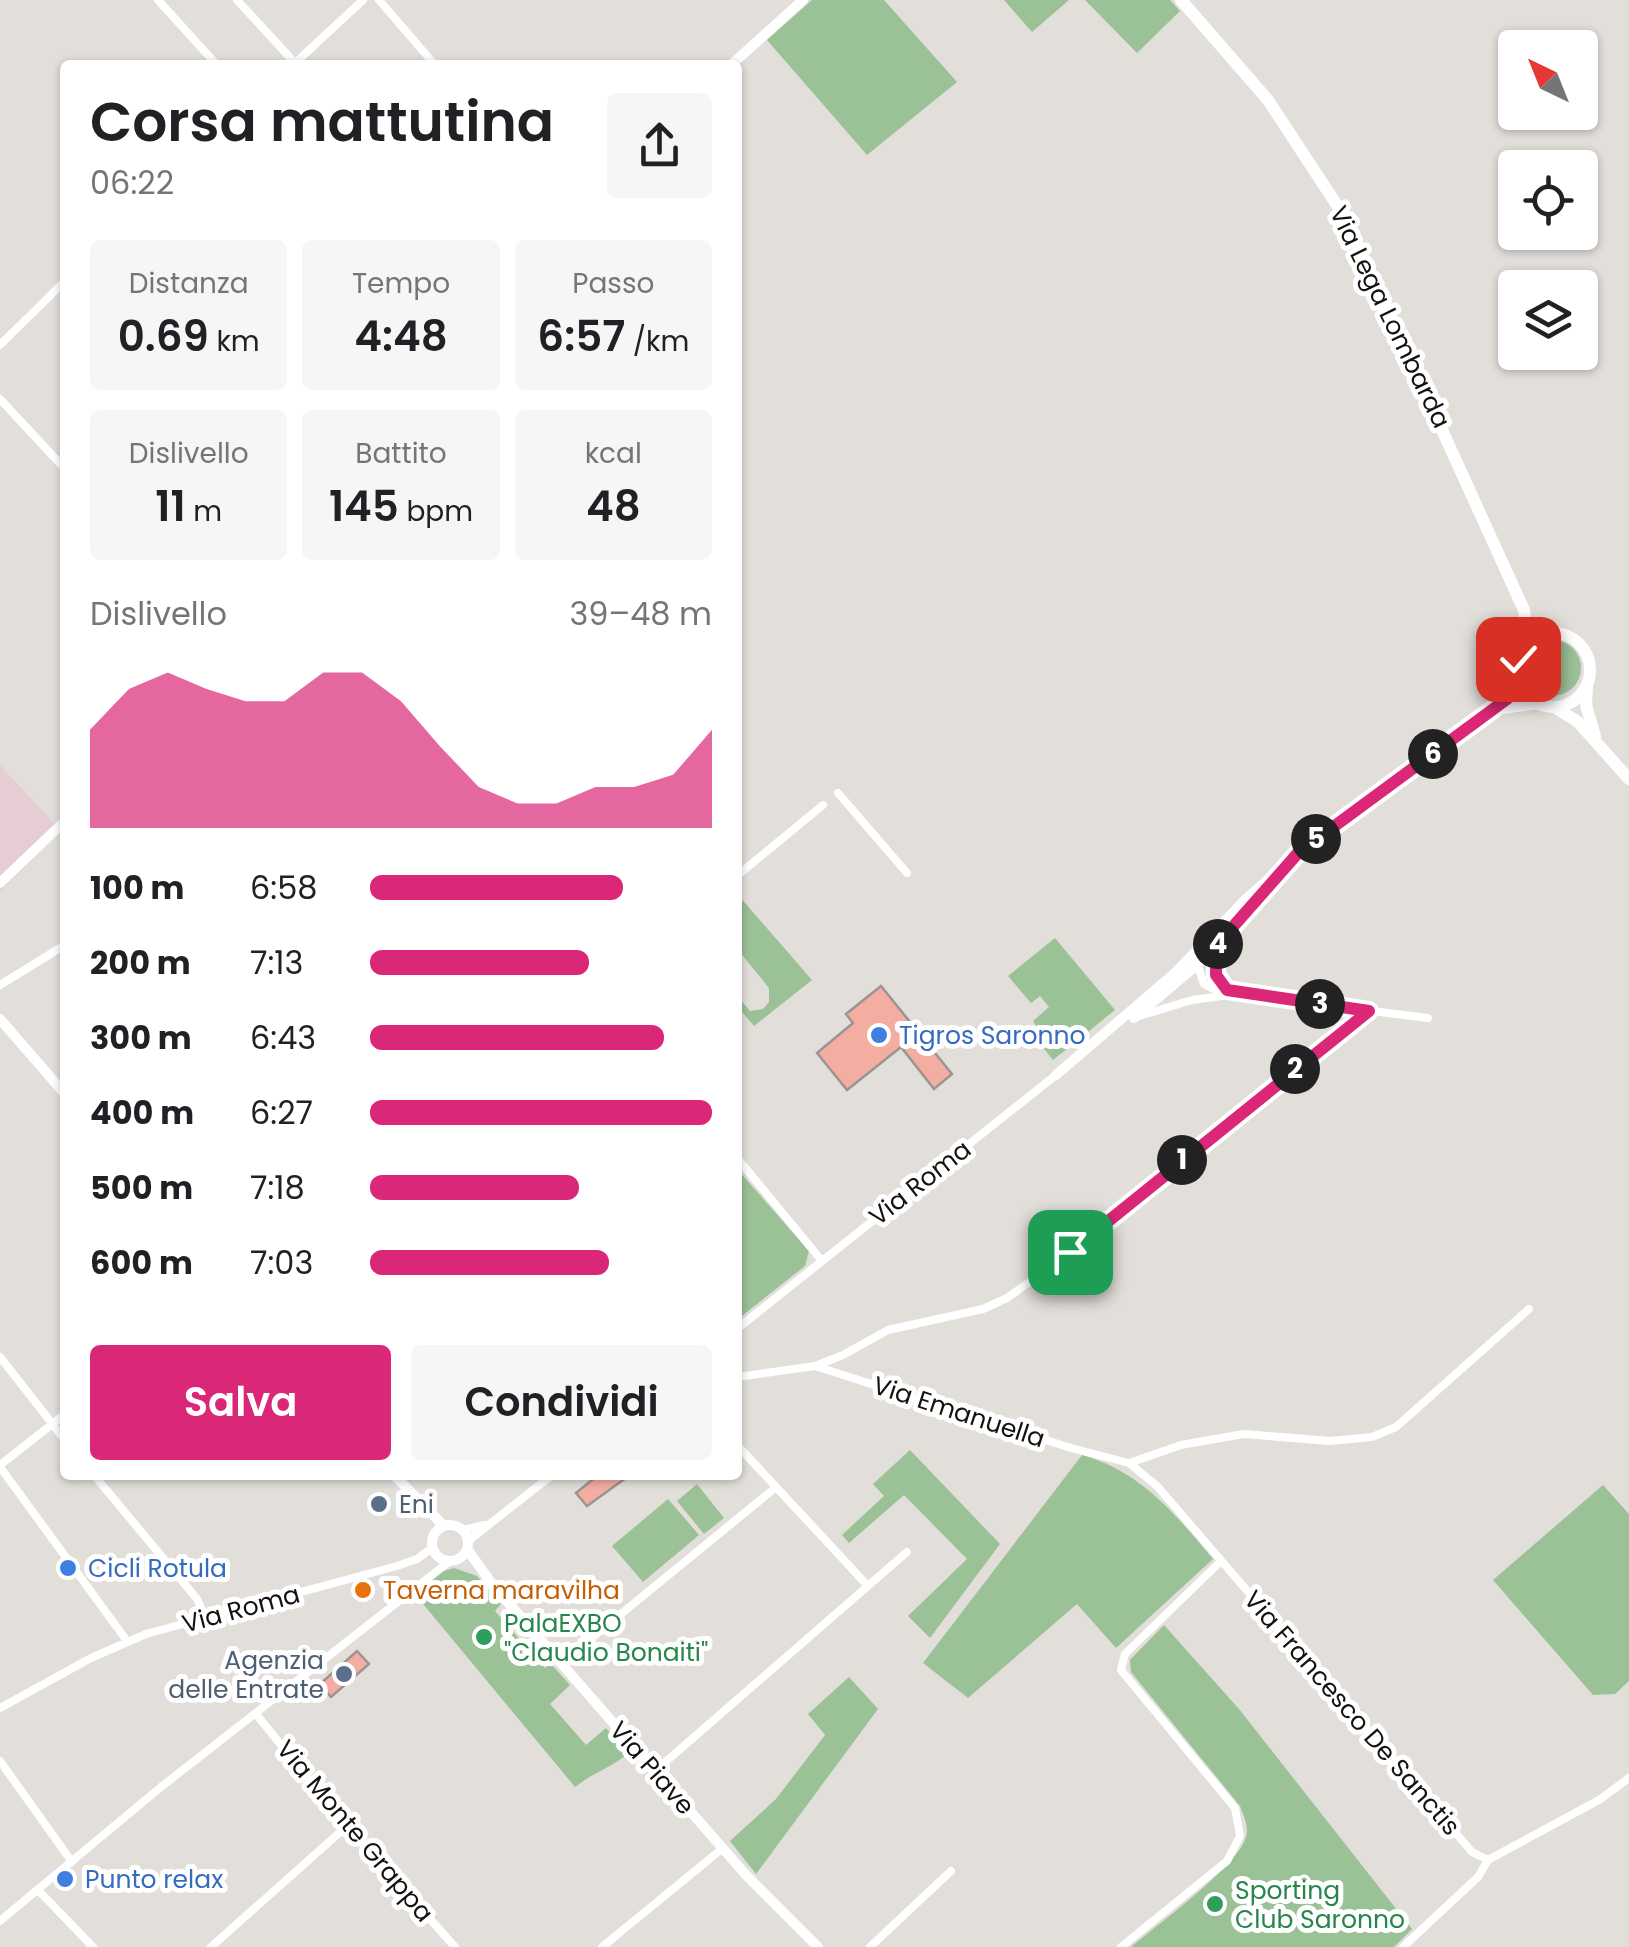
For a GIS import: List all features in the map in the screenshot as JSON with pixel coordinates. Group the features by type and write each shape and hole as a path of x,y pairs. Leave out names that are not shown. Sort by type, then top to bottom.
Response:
{"main road":[{"name":"Via Lega Lombarda","path":"1181,0 1268,100 1346,219 1524,610 1524,646"},
{"path":"1524,610 1545,629 1575,639 1588,656 1586,705 1598,742"},
{"path":"1558,632 1540,635 1524,646 1518,659 1517,680 1539,704 1566,712 1629,778"},
{"path":"1554,707 1571,702 1587,685"}],"street":[{"path":"158,0 212,60"},
{"path":"237,0 290,60"},
{"path":"298,60 363,0"},
{"path":"379,0 431,60"},
{"path":"737,60 803,0"},
{"path":"0,345 60,286"},
{"path":"0,399 60,465"},
{"path":"1092,1048 1290,860 1495,710 1507,699 1517,680"},
{"path":"1495,710 1539,704"},
{"path":"838,793 907,873"},
{"path":"742,871 823,805"},
{"path":"0,883 60,826"},
{"path":"1056,1075 1134,1018 1197,964 1290,860"},
{"path":"1216,946 1216,975 1227,990 1242,994"},
{"path":"2,983 60,949"},
{"path":"1199,950 1197,964 1204,984 1219,992 1428,1018"},
{"path":"1134,1018 1192,1000 1242,994"},
{"path":"742,1376 815,1366 843,1356 888,1330 983,1309 1008,1298 1369,1011"},
{"path":"0,1020 60,1088"},
{"name":"Via Roma","path":"742,1325 1056,1075"},
{"path":"742,1164 822,1261"},
{"path":"1129,1462 1181,1445 1244,1434 1306,1440 1372,1437 1396,1427 1529,1309"},
{"path":"0,1357 60,1434"},
{"name":"Via Emanuella","path":"815,1366 1129,1462"},
{"path":"60,1418 0,1466 127,1641"},
{"path":"742,1451 868,1586"},
{"name":"Via Francesco De Sanctis","path":"1129,1462 1157,1486 1472,1852 1488,1860"},
{"path":"98,1480 197,1599 205,1618"},
{"path":"398,1480 439,1529 466,1540"},
{"path":"0,1921 452,1561 466,1540 546,1480"},
{"path":"561,1663 774,1488"},
{"path":"432,1548 439,1529"},
{"name":"Via Piave","path":"466,1540 492,1584 722,1848 818,1947"},
{"name":"Via Roma","path":"0,1708 127,1641 396,1566 432,1548"},
{"name":"Via Piave","path":"432,1548 442,1560 452,1561 492,1584"},
{"path":"655,1771 907,1552"},
{"path":"1122,1947 1227,1861 1240,1836 1235,1808 1121,1670 1125,1654 1220,1561"},
{"name":"Via Monte Grappa","path":"256,1714 455,1947"},
{"path":"0,1761 72,1862"},
{"path":"1403,1947 1478,1877 1488,1860 1598,1800 1629,1778"},
{"path":"211,1947 348,1826"},
{"path":"602,1947 722,1848"},
{"path":"870,1947 951,1871"},
{"path":"38,1890 93,1947"},
{"path":"26,1899 50,1906"}],"shaded area":[{"path":"0,765 60,832 0,891"}],"green space":[{"path":"812,0 884,0 957,82 867,155 767,40"},
{"path":"1004,0 1069,0 1032,32"},
{"path":"1085,0 1170,0 1180,11 1137,53"},
{"path":"1553,640 1573,648 1581,668 1573,688 1553,696 1533,688 1525,668 1533,648"},
{"path":"742,900 812,980 754,1026 742,1012 742,1002 750,1011 763,1009 769,1002 769,988 742,955"},
{"path":"1055,938 1115,1010 1053,1060 1033,1035 1039,1030 1033,1021 1049,1007 1040,996 1031,1003 1008,976"},
{"path":"742,1175 809,1251 805,1266 742,1316"},
{"path":"910,1450 1000,1544 930,1638 908,1616 967,1559 904,1495 849,1543 842,1535 884,1496 873,1484"},
{"path":"1082,1455 1122,1472 1156,1496 1213,1559 1116,1648 1077,1604 968,1698 923,1663"},
{"path":"697,1484 724,1518 704,1534 677,1501"},
{"path":"1603,1485 1629,1514 1629,1681 1615,1694 1593,1695 1493,1580"},
{"path":"668,1499 699,1535 643,1582 612,1546"},
{"name":"PalaEXBO \"Claudio Bonaiti\"","path":"454,1568 477,1576 501,1604 495,1611 545,1668 551,1664 570,1685 550,1704 586,1745 606,1728 628,1754 575,1787 414,1593 443,1571"},
{"path":"1164,1625 1239,1709 1412,1929 1394,1947 1131,1947 1213,1879 1240,1849 1247,1833 1240,1806 1131,1672 1130,1660"},
{"path":"849,1677 878,1709 756,1874 730,1841 776,1799 825,1735 808,1714"}],"building":[{"name":"Tigros Saronno","path":"881,986 952,1074 934,1089 901,1047 847,1090 817,1053 853,1023 846,1014"},
{"path":"592,1480 623,1480 587,1506 576,1493"},
{"name":"Agenzia delle Entrate","path":"357,1651 369,1664 331,1697 320,1684"}],"place":[{"name":"Tigros Saronno","path":"879,1035"},
{"name":"Eni","path":"379,1504"},
{"name":"Cicli Rotula","path":"68,1568"},
{"name":"Taverna maravilha","path":"363,1590"},
{"name":"PalaEXBO \"Claudio Bonaiti\"","path":"484,1637"},
{"name":"Agenzia delle Entrate","path":"344,1674"},
{"name":"Punto relax","path":"65,1879"},
{"name":"Sporting Club Saronno","path":"1215,1904"}],"route":[{"path":"1070,1252 1369,1011 1227,990 1216,975 1216,946 1298,853 1507,699 1515,688 1518,659"}]}
